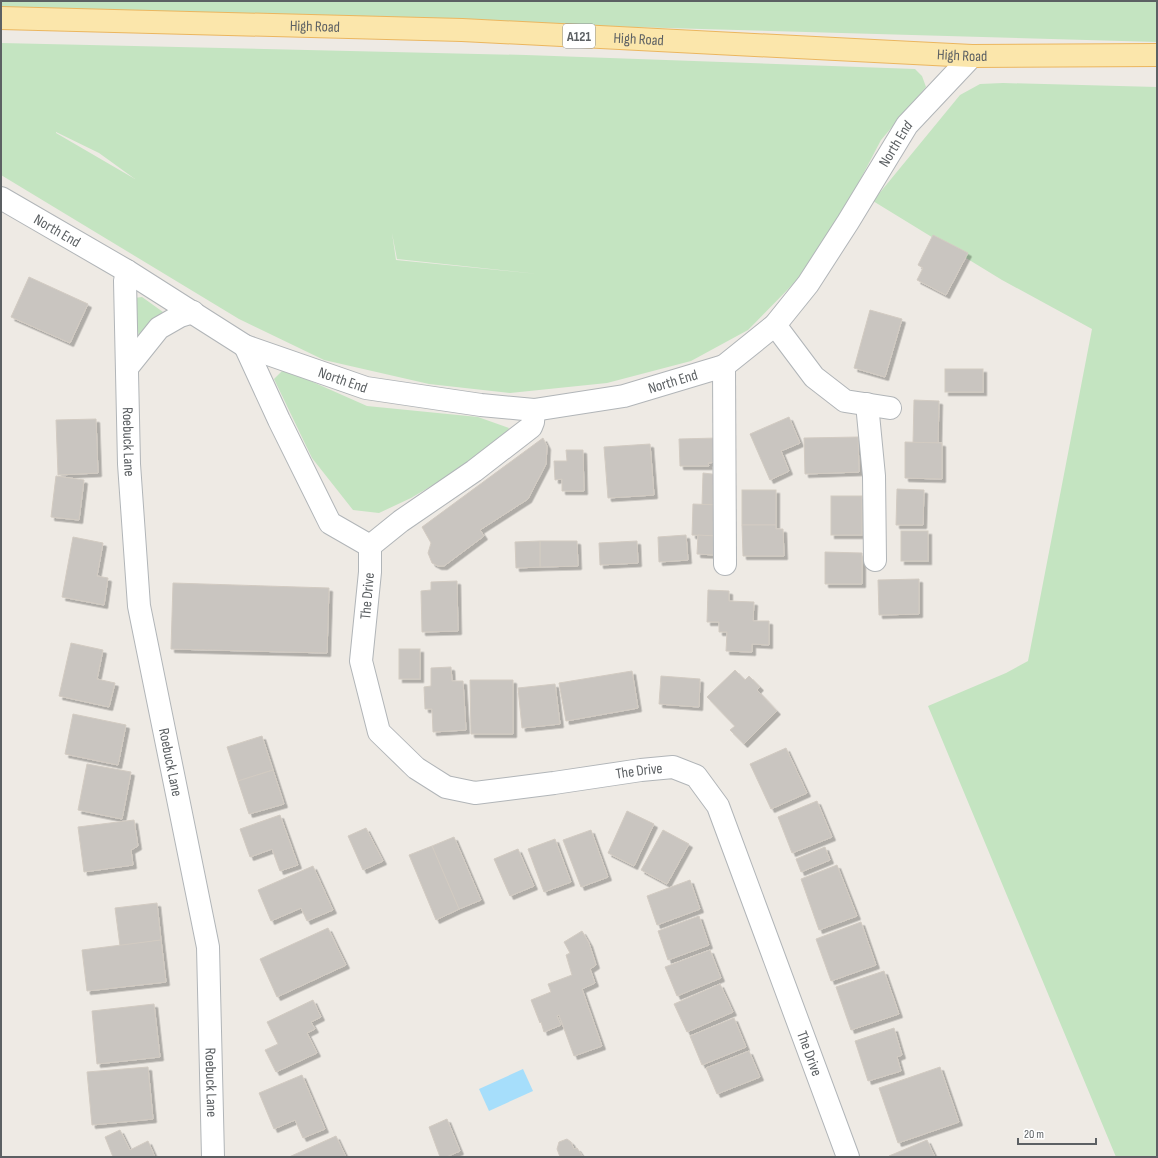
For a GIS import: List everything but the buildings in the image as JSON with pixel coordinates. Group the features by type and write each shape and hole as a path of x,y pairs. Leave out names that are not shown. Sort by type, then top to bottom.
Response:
{"main road":[{"name":"High Road","path":"1,18 462,30 972,56 1157,55"}],"street":[{"name":"North End","path":"1,198 127,271 245,346 366,388 482,405 534,410 624,396 724,366 775,325 808,284 907,125 972,56"},
{"name":"Roebuck Lane","path":"127,271 125,281 129,464 139,606 208,947 213,1157"},
{"path":"127,368 159,328 180,316 193,312"},
{"path":"775,325 814,377 845,401 890,408"},
{"path":"245,346 278,420 330,523 370,546 401,521 474,471 530,427 533,422 534,410"},
{"path":"724,366 725,564"},
{"path":"867,404 874,476 875,560"},
{"name":"The Drive","path":"370,546 370,572 361,662 380,732 416,768 446,787 475,793 641,770 673,768 696,776 718,806 848,1157"}],"green space":[{"path":"1,1 1157,1 1157,42 1,9"},
{"path":"1,43 526,55 915,69 922,76 926,87 881,140 848,203 796,281 748,330 691,361 607,383 510,393 429,384 324,360 239,319 1,175","holes":["56,133 99,153 135,179","392,233 397,259 538,274 396,260"]},
{"path":"1003,83 1157,87 1157,1157 1116,1157 928,706 1006,673 1028,661 1092,329 1002,280 873,201 960,95 980,84"},
{"path":"142,297 163,312 139,339 134,298"},
{"path":"282,371 306,379 367,406 478,417 509,428 499,446 411,498 379,513 353,510 312,458 274,379"}],"water":[{"path":"523,1069 533,1091 489,1111 479,1089"}]}
